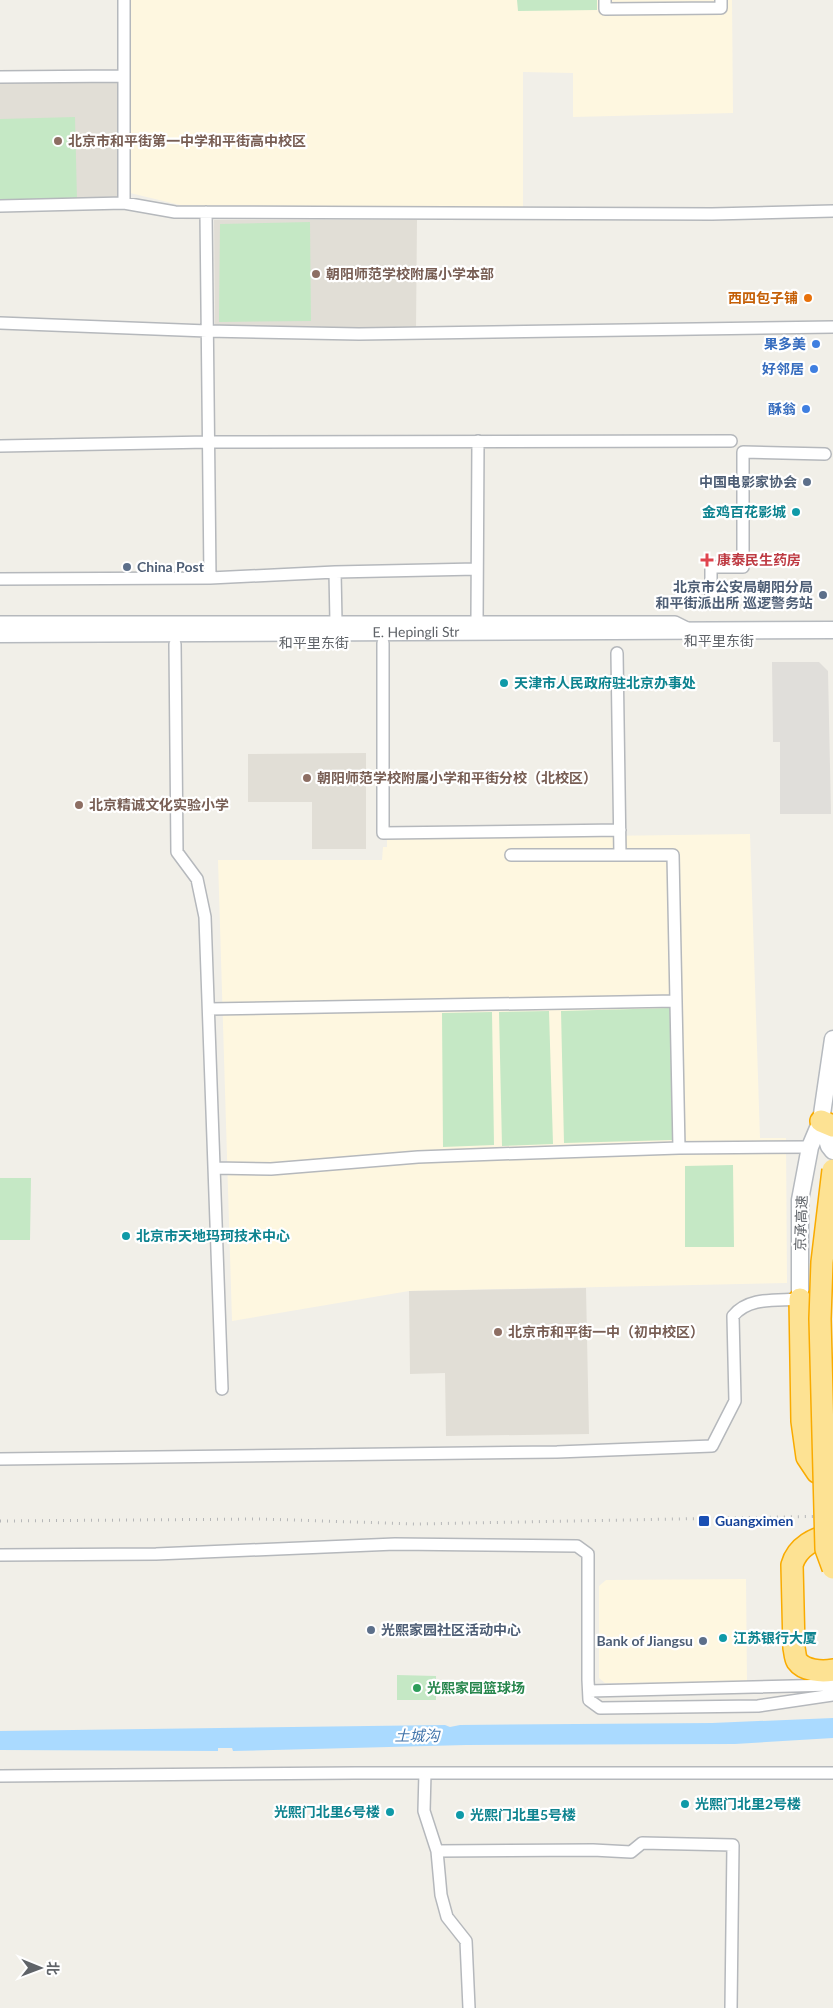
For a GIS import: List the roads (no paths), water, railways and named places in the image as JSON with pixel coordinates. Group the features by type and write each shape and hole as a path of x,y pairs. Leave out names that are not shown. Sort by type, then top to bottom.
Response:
{"highway":[{"path":"833,1170 822,1262 820,1319 826,1548 833,1568"},
{"path":"800,1299 802,1421 807,1457 817,1472 833,1475"},
{"path":"833,1536 823,1536 801,1548 795,1556 792,1565 794,1648 797,1661 808,1668 825,1671 833,1670"}],"street":[{"path":"124,0 124,203"},
{"path":"605,0 605,9 721,8 721,0"},
{"path":"0,77 124,76"},
{"path":"0,206 124,203 175,212 712,214 833,211"},
{"path":"206,212 210,578"},
{"path":"0,323 207,331 359,334 833,328"},
{"path":"476,622 478,441"},
{"path":"0,446 208,442 731,441"},
{"path":"711,604 711,567 743,567 743,452 825,454"},
{"path":"0,579 210,578 335,572 477,570"},
{"path":"335,572 336,622"},
{"path":"0,622 676,622 693,631"},
{"name":"E. Hepingli Str","path":"0,634 833,630"},
{"name":"和平里东街","path":"0,645 833,641"},
{"path":"383,643 383,833 620,830"},
{"path":"175,644 177,852 197,879 206,918 222,1389"},
{"path":"617,652 620,855"},
{"path":"511,855 673,855 679,1148"},
{"path":"209,1009 676,1002"},
{"name":"京承高速","path":"800,1299 800,1200 810,1147 829,1136 833,1039"},
{"path":"214,1168 271,1169 418,1157 679,1148 810,1147 829,1136"},
{"path":"0,1459 557,1452 712,1446 735,1401 733,1316 739,1309 752,1302 800,1299"},
{"path":"0,1555 156,1554 396,1544 577,1546 588,1554 589,1700 600,1708 758,1706 833,1695"},
{"path":"589,1691 833,1685"},
{"path":"425,1773 424,1811 437,1851 441,1896 447,1917 466,1941 469,2008"},
{"path":"0,1776 425,1773 833,1774"},
{"path":"437,1851 593,1850 631,1852 642,1843 733,1845 731,2008"}],"water":[{"name":"土城沟","path":"833,1718 833,1738 735,1744 466,1745 233,1751 232,1748 218,1748 218,1751 0,1750 0,1731 712,1723"}],"railway":[{"path":"0,1521 261,1519 416,1524 833,1516"}],"place":[{"name":"北京市和平街第一中学和平街高中校区","path":"58,141"},
{"name":"朝阳师范学校附属小学本部","path":"316,274"},
{"name":"西四包子铺","path":"808,298"},
{"name":"果多美","path":"816,344"},
{"name":"好邻居","path":"814,369"},
{"name":"酥翁","path":"806,409"},
{"name":"中国电影家协会","path":"807,482"},
{"name":"金鸡百花影城","path":"796,512"},
{"name":"康泰民生药房","path":"707,560"},
{"name":"China Post","path":"127,567"},
{"name":"北京市公安局朝阳分局 和平街派出所 巡逻警务站","path":"823,595"},
{"name":"天津市人民政府驻北京办事处","path":"504,683"},
{"name":"朝阳师范学校附属小学和平街分校（北校区）","path":"307,778"},
{"name":"北京精诚文化实验小学","path":"79,805"},
{"name":"北京市天地玛珂技术中心","path":"126,1236"},
{"name":"北京市和平街一中（初中校区）","path":"498,1332"},
{"name":"Guangximen","path":"704,1521"},
{"name":"光熙家园社区活动中心","path":"371,1630"},
{"name":"江苏银行大厦","path":"723,1638"},
{"name":"Bank of Jiangsu","path":"703,1641"},
{"name":"光熙家园篮球场","path":"417,1688"},
{"name":"光熙门北里2号楼","path":"685,1804"},
{"name":"光熙门北里6号楼","path":"390,1812"},
{"name":"光熙门北里5号楼","path":"460,1815"}]}
